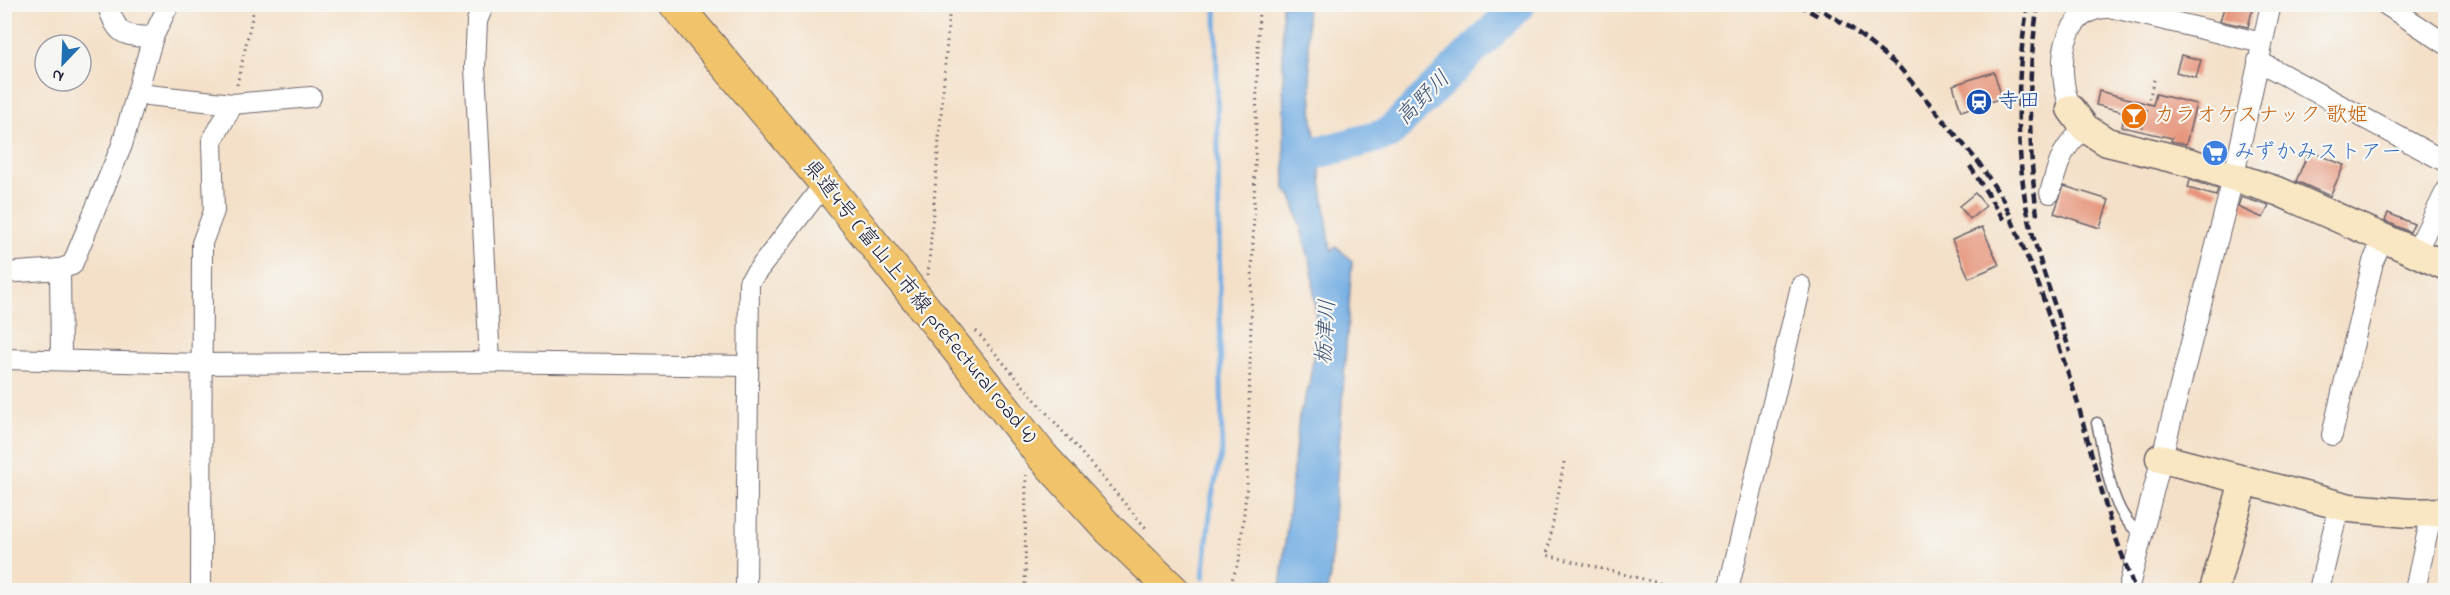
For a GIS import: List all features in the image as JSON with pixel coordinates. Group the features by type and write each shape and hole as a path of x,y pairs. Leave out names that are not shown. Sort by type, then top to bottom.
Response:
{"main road":[{"name":"県道4号 (富山上市線 prefectural road 4)","path":"675,4 825,183 1043,457 1110,530 1173,591"}],"street":[{"path":"107,4 116,28 127,36 153,37"},
{"path":"4,273 60,269 72,265 122,145 153,37 169,4"},
{"path":"484,4 477,21 475,67 490,362"},
{"path":"2128,591 2160,458 2234,176 2271,4"},
{"path":"2385,4 2445,44"},
{"path":"2445,162 2260,52 2114,8 2100,7 2087,12 2072,25 2067,37 2064,75 2066,96 2078,118 2107,142 2234,176 2318,207 2445,266"},
{"path":"138,94 233,104 311,97"},
{"path":"201,591 202,243 214,212 212,141 233,104"},
{"path":"2050,193 2062,152 2078,118"},
{"path":"746,591 749,282 825,183"},
{"path":"2416,252 2445,191"},
{"path":"2332,435 2373,262 2383,238"},
{"path":"60,269 61,359"},
{"path":"1728,591 1801,286"},
{"path":"4,359 202,364 490,362 748,366"},
{"path":"2160,458 2340,506 2439,512 2415,591"},
{"path":"2214,591 2244,481"},
{"path":"2319,591 2340,506"}],"lane":[{"path":"2097,423 2118,509 2132,528 2142,533"}],"path":[{"path":"233,104 253,13 251,4"},
{"path":"926,310 950,4"},
{"path":"1227,591 1239,561 1247,484 1259,4"},
{"path":"2137,150 2155,76"},
{"path":"974,328 1146,528"},
{"path":"1564,462 1547,555 1688,591"},
{"path":"1025,591 1026,472"}],"water":[{"name":"栃津川","path":"1282,5 1306,5 1313,122 1331,250 1337,247 1352,261 1330,576 1327,590 1280,590 1299,417 1309,387 1317,331 1312,269 1292,196 1285,190"}],"building":[{"path":"2225,4 2254,4 2248,27 2220,21"},
{"path":"2181,55 2201,60 2196,78 2176,72"},
{"path":"1994,72 2002,98 1961,111 1953,85"},
{"path":"2099,91 2153,105 2156,94 2196,104 2186,144 2171,141 2172,138 2122,127 2125,112 2096,105"},
{"path":"2309,151 2344,165 2330,196 2296,181"},
{"path":"2190,180 2218,189 2216,196 2188,188"},
{"path":"2064,186 2109,200 2100,228 2054,213"},
{"path":"1975,193 1986,206 1970,219 1959,206"},
{"path":"2241,197 2269,206 2263,218 2238,207"},
{"path":"2388,213 2414,224 2410,232 2385,221"},
{"path":"1982,227 1999,265 1969,278 1952,240"}],"waterway":[{"path":"1203,578 1212,496 1222,451 1216,4"},
{"name":"高野川","path":"1306,156 1388,134 1520,4"}],"railway":[{"path":"1798,4 1818,16"},
{"path":"1812,4 1851,28 1900,68 1979,163 2004,201 2039,286 2076,397 2111,525 2135,590"},
{"path":"2028,4 2019,98 2024,193 2038,253 2070,352"},
{"path":"2037,215 2032,162 2030,83 2038,4"},
{"path":"1970,166 2005,222"}],"place":[{"name":"寺田","path":"1979,102"},
{"name":"カラオケスナック 歌姫","path":"2134,116"},
{"name":"みずかみストアー","path":"2215,153"}]}
